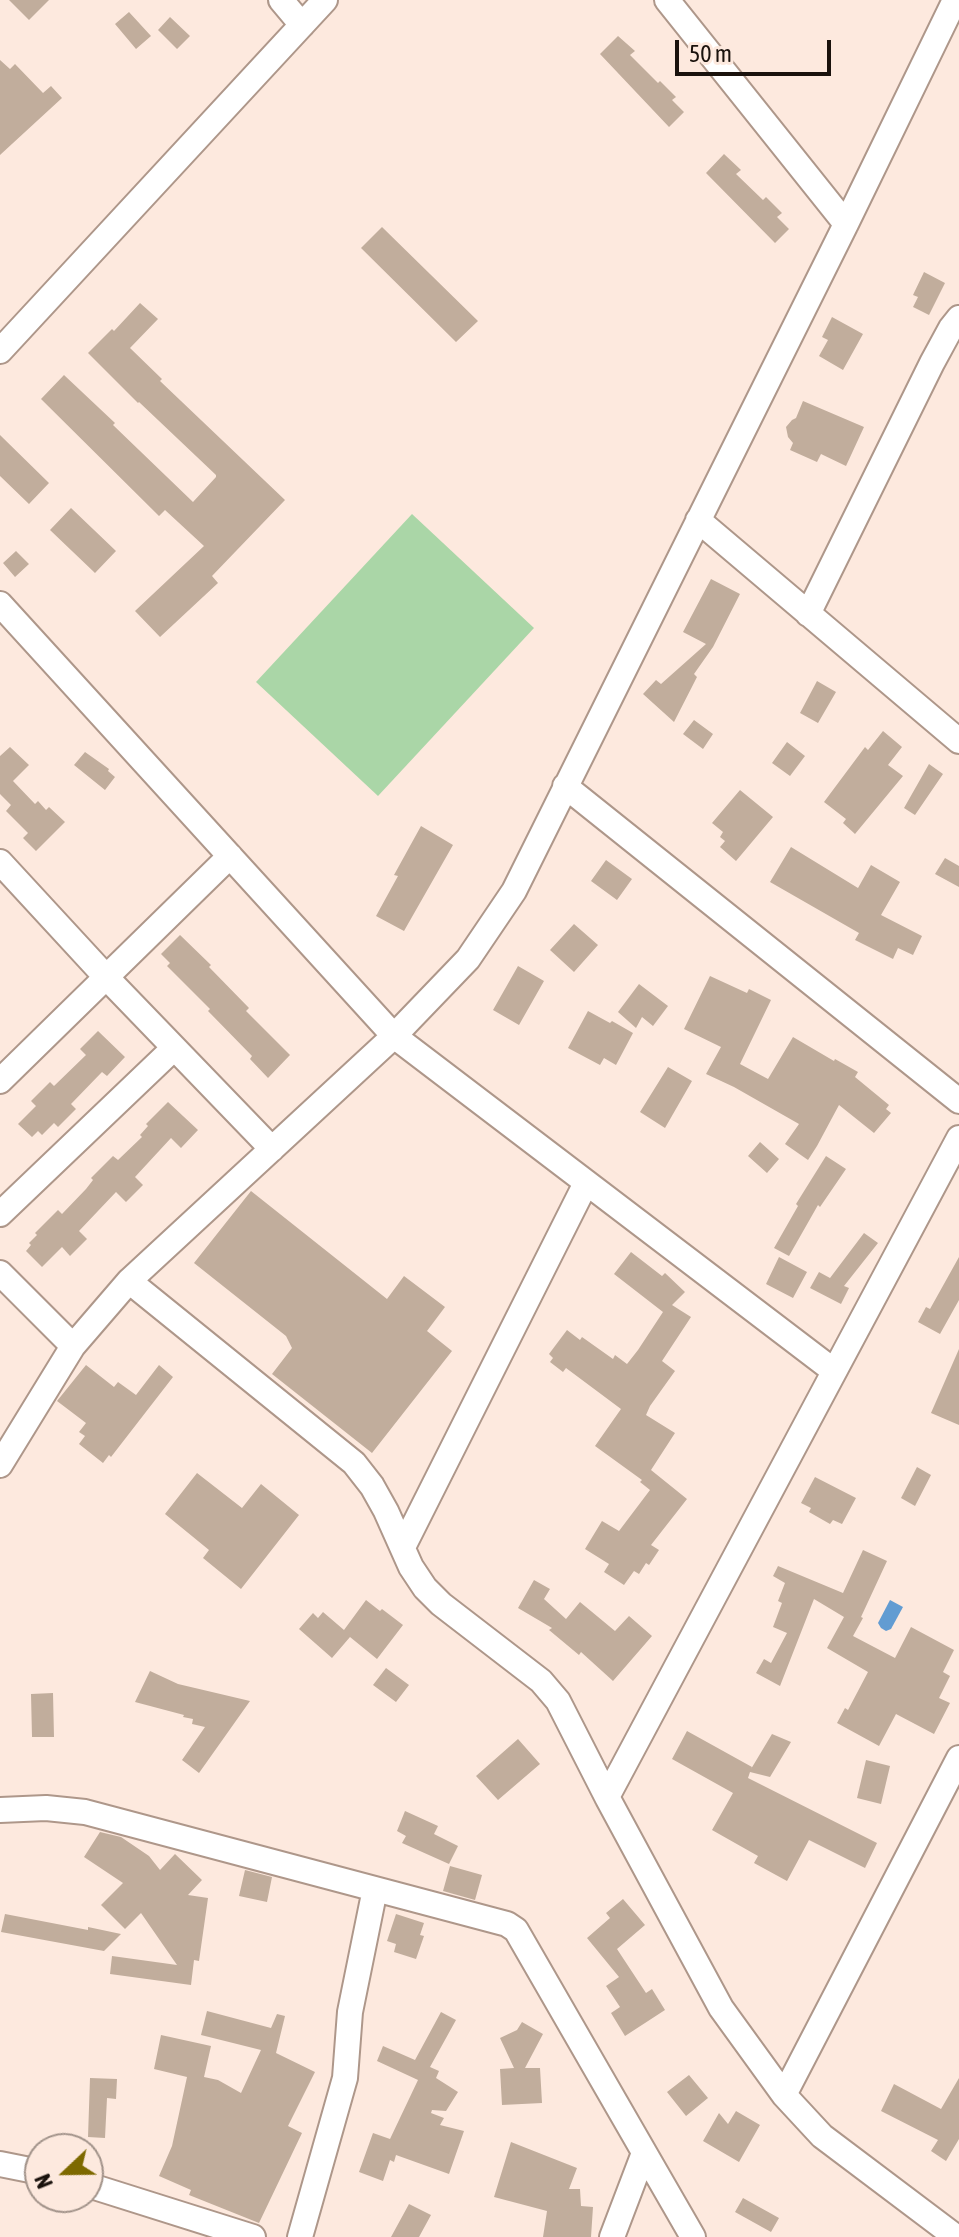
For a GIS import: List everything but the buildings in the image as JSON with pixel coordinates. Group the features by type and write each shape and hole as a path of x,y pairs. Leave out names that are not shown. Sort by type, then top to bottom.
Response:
{"street":[{"path":"281,0 302,25"},
{"path":"0,351 325,0"},
{"path":"667,0 846,224"},
{"path":"2,1456 73,1346 129,1281 394,1036 468,959 514,891 955,0"},
{"path":"808,614 932,363 959,318"},
{"path":"698,520 959,741"},
{"path":"0,604 394,1036 834,1371"},
{"path":"565,786 959,1101"},
{"path":"0,1081 230,856"},
{"path":"0,862 272,1149"},
{"path":"0,1214 174,1048"},
{"path":"607,1797 959,1138"},
{"path":"403,1547 586,1183"},
{"path":"0,1273 73,1346"},
{"path":"129,1281 354,1463 372,1486 411,1567 425,1588 441,1604 531,1672 558,1701 721,2008 784,2095 822,2136 956,2237"},
{"path":"784,2095 959,1758"},
{"path":"0,1810 46,1808 85,1812 507,1924 516,1930 693,2237"},
{"path":"300,2237 345,2078 350,2012 375,1889"},
{"path":"612,2237 644,2153"},
{"path":"0,2164 24,2169"},
{"path":"104,2190 253,2237"}],"green space":[{"path":"412,514 534,628 378,796 256,682"}],"water":[{"path":"890,1600 903,1607 891,1629 886,1631 878,1623"}]}
